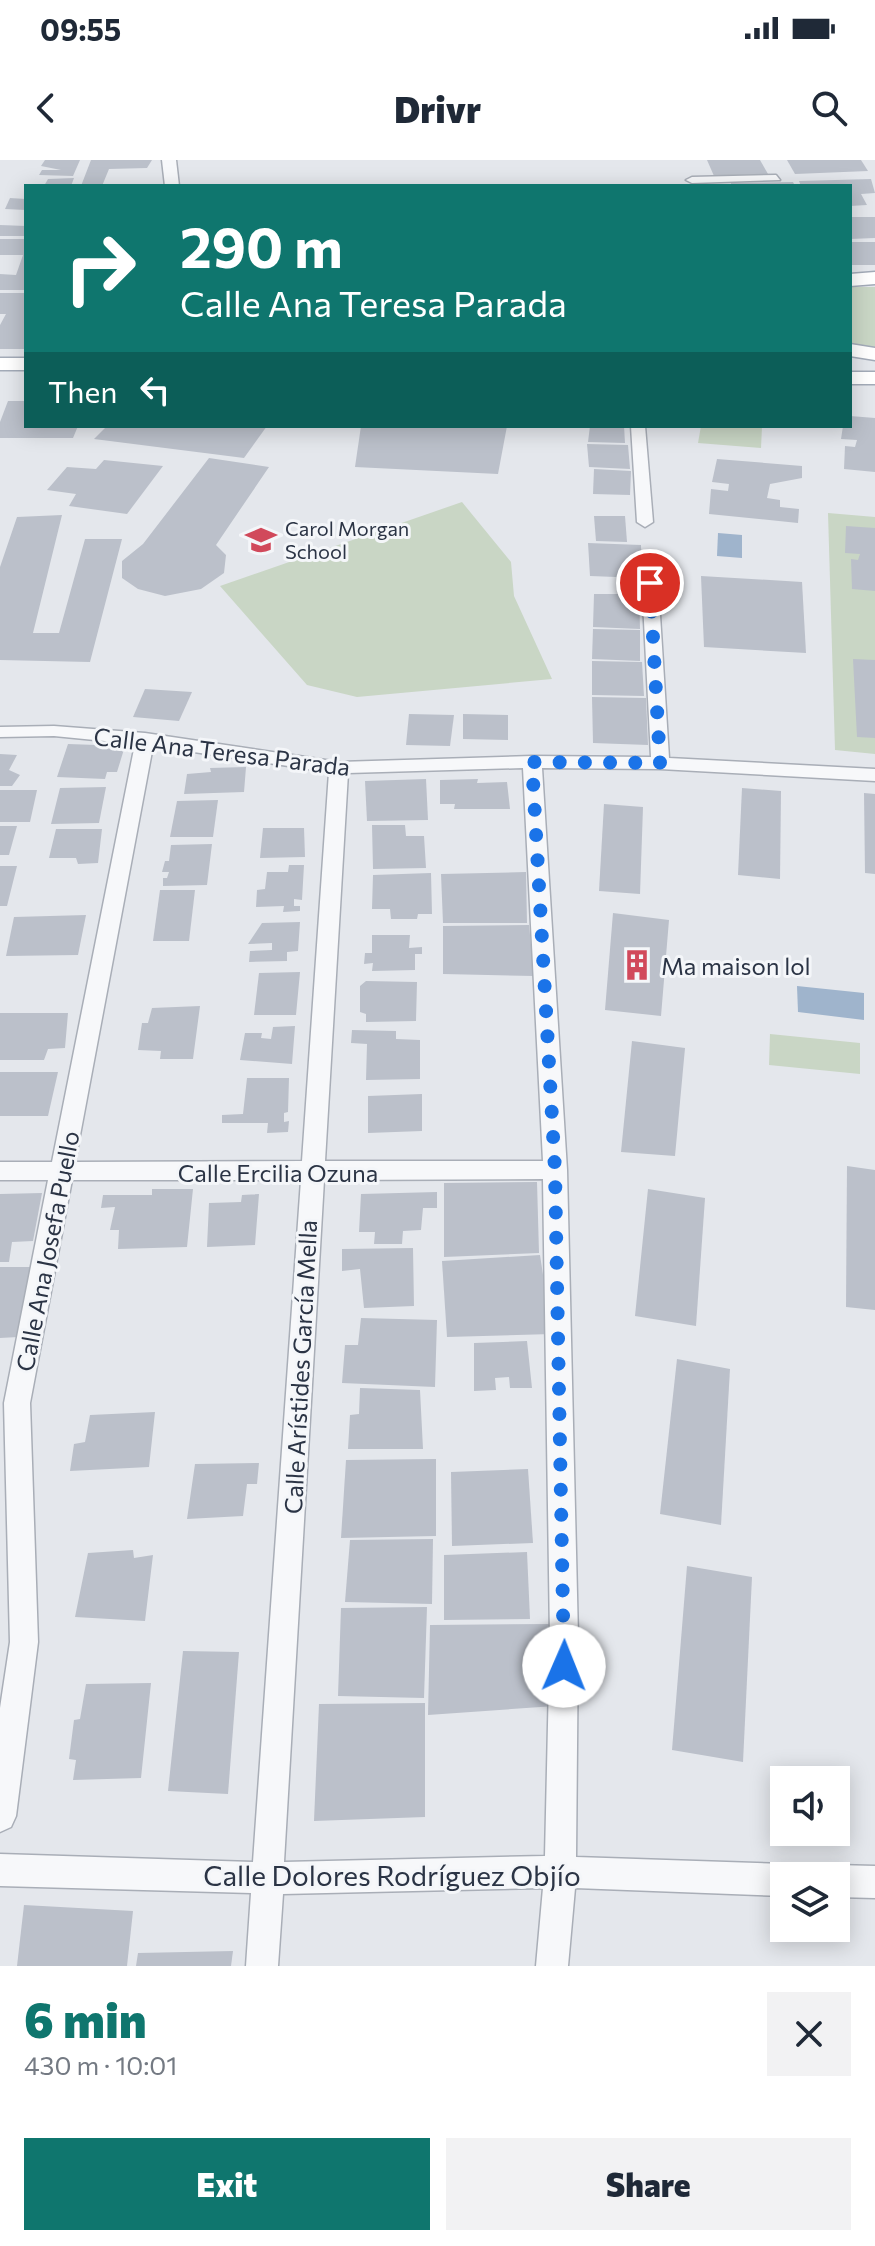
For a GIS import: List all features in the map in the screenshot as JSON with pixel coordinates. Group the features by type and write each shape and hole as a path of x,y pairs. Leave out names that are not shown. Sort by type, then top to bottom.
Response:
{"main road":[{"path":"852,273 875,272"},
{"path":"852,280 875,278"},
{"path":"852,352 875,354"},
{"path":"0,364 24,364"},
{"path":"852,366 875,365"},
{"path":"852,378 875,378"},
{"path":"0,379 24,379"}],"street":[{"path":"169,160 172,184"},
{"path":"691,179 776,178"},
{"path":"638,428 645,522"},
{"path":"650,583 660,763"},
{"name":"Calle Ana Teresa Parada","path":"0,732 54,731 145,739 339,768 532,762 660,763 875,775"},
{"name":"Calle Ana Josefa Puello","path":"0,1816 24,1642 17,1403 145,739"},
{"path":"532,762 555,1170 564,1637 560,1872 552,1966"},
{"name":"Calle Arístides García Mella","path":"262,1966 339,768"},
{"name":"Calle Ercilia Ozuna","path":"0,1171 555,1170"},
{"name":"Calle Dolores Rodríguez Objío","path":"0,1870 268,1878 560,1872 770,1880"},
{"path":"850,1881 875,1882"}],"green space":[{"path":"852,287 875,287 875,349 852,345"},
{"path":"701,428 762,428 761,448 698,443"},
{"path":"462,502 511,562 514,596 552,679 357,697 307,685 220,586"},
{"path":"828,513 875,517 875,754 835,750"},
{"path":"770,1034 860,1043 860,1074 769,1065"}],"water":[{"path":"718,533 742,535 742,558 717,556"},
{"path":"797,986 864,993 864,1020 798,1012"}],"building":[{"path":"45,160 80,160 73,176 39,175 42,170 61,170 41,166"},
{"path":"91,160 152,160 147,168 109,169 103,184 82,184"},
{"path":"707,160 760,160 768,174 714,176"},
{"path":"787,160 861,160 868,171 795,174"},
{"path":"74,178 72,184 45,184 48,179"},
{"path":"871,179 875,193 861,194 867,205 852,206 852,184 800,184 799,181"},
{"path":"793,182 794,184 731,184"},
{"path":"10,198 24,199 24,210 5,209"},
{"path":"852,217 875,217 875,238 852,239"},
{"path":"0,225 24,226 24,236 0,236"},
{"path":"0,239 24,239 24,290 0,290 0,274 16,275 23,255 0,255"},
{"path":"852,242 875,242 875,265 852,265"},
{"path":"0,293 24,293 24,349 0,349 0,325 6,314 0,314"},
{"path":"8,401 24,401 24,428 77,428 73,438 0,438 0,422"},
{"path":"852,416 875,418 875,472 844,469 845,446 855,447 857,440 841,439 843,428 852,428"},
{"path":"105,428 266,428 244,458 94,439"},
{"path":"361,428 507,428 498,474 355,467"},
{"path":"590,428 624,428 625,443 588,442"},
{"path":"587,444 628,445 630,469 589,467"},
{"path":"209,458 269,467 216,545 226,555 224,573 201,589 165,596 138,589 122,578 122,561 143,544"},
{"path":"717,459 802,466 802,478 770,484 767,498 780,500 780,507 799,509 798,523 709,514 711,489 728,491 729,484 712,482"},
{"path":"104,460 163,466 127,514 69,506 76,494 47,490 67,467 96,469"},
{"path":"594,469 631,471 630,495 593,494"},
{"path":"62,515 33,633 59,633 85,539 122,539 90,662 0,660 0,567 17,517"},
{"path":"594,516 625,516 627,542 596,541"},
{"path":"846,526 875,528 875,591 852,589 851,559 858,560 860,554 845,553"},
{"path":"588,543 641,545 642,578 590,576"},
{"path":"701,576 802,582 806,653 704,647"},
{"path":"594,594 639,594 640,629 593,627"},
{"path":"593,629 640,630 640,661 592,659"},
{"path":"853,659 875,660 875,738 857,737"},
{"path":"592,661 642,662 644,696 592,695"},
{"path":"145,689 192,692 179,721 133,717"},
{"path":"592,697 646,698 648,745 593,743"},
{"path":"409,714 454,715 450,746 406,745"},
{"path":"463,714 508,715 508,740 463,739"},
{"path":"68,744 125,746 117,772 107,772 105,779 57,777"},
{"path":"0,754 17,755 9,770 20,775 12,786 0,786"},
{"path":"246,767 244,792 184,794 187,774 211,772 210,768"},
{"path":"426,779 428,820 367,821 365,781"},
{"path":"478,779 477,783 507,782 510,809 454,809 455,804 440,804 440,780"},
{"path":"106,787 99,823 51,824 60,788"},
{"path":"742,788 781,791 780,879 738,875"},
{"path":"0,790 37,790 30,822 0,822"},
{"path":"864,793 875,794 875,874 865,873"},
{"path":"218,800 213,837 170,837 177,801"},
{"path":"604,804 643,807 640,894 599,891"},
{"path":"372,825 405,825 406,836 424,836 426,868 373,869"},
{"path":"0,826 17,826 9,855 0,855"},
{"path":"263,828 304,828 305,857 260,858"},
{"path":"56,829 102,829 98,863 78,864 76,858 49,858"},
{"path":"212,844 207,885 163,886 163,878 167,878 169,872 162,872 165,861 169,861 171,845"},
{"path":"289,865 304,865 302,900 294,899 294,906 300,906 300,911 283,912 284,906 256,907 257,890 265,889 267,872 288,872"},
{"path":"0,866 17,866 7,906 0,906"},
{"path":"526,872 527,923 443,923 441,874"},
{"path":"431,873 432,914 418,914 417,919 391,919 390,909 372,909 373,875"},
{"path":"160,890 195,890 189,941 153,941"},
{"name":"Ma maison lol","path":"613,913 669,920 661,1016 605,1010"},
{"path":"86,915 78,955 6,956 14,917"},
{"path":"300,922 298,951 287,952 287,961 249,962 250,951 272,950 272,943 248,944 262,923"},
{"path":"529,925 534,976 443,974 443,926"},
{"path":"372,935 410,935 409,948 422,947 422,954 415,954 415,970 372,971 373,963 364,964 365,953 372,953"},
{"path":"300,972 296,1015 254,1015 259,973"},
{"path":"366,981 417,982 416,1021 366,1022 366,1014 360,1012 360,986"},
{"path":"200,1006 193,1059 160,1059 161,1051 138,1050 142,1023 148,1023 152,1008"},
{"path":"0,1013 68,1013 65,1048 48,1049 44,1060 0,1060"},
{"path":"295,1026 292,1064 240,1060 245,1033 262,1033 261,1038 271,1039 273,1027"},
{"path":"352,1030 396,1031 396,1039 420,1040 420,1079 366,1080 367,1044 351,1043"},
{"path":"632,1041 685,1048 675,1156 621,1152"},
{"path":"0,1072 58,1072 48,1116 0,1116"},
{"path":"247,1078 289,1078 288,1112 284,1113 284,1122 289,1121 288,1132 267,1133 268,1123 222,1123 222,1115 243,1114"},
{"path":"422,1094 422,1131 368,1133 368,1096"},
{"path":"847,1166 875,1170 875,1310 846,1307"},
{"path":"537,1182 539,1253 444,1257 444,1183"},
{"path":"152,1189 193,1189 187,1247 118,1249 119,1230 110,1230 115,1207 101,1208 103,1195 152,1195"},
{"path":"648,1189 705,1198 696,1326 635,1316"},
{"path":"437,1192 437,1208 423,1208 421,1230 403,1231 402,1244 374,1244 375,1232 359,1232 361,1194"},
{"path":"42,1193 33,1241 12,1242 9,1262 0,1262 0,1194"},
{"path":"259,1194 255,1245 207,1247 209,1203 241,1202 242,1195"},
{"path":"413,1248 414,1306 364,1308 360,1269 342,1271 342,1249"},
{"path":"540,1255 552,1334 447,1337 442,1261"},
{"path":"0,1267 31,1267 18,1337 0,1338"},
{"path":"361,1318 437,1320 435,1387 342,1383 345,1345 358,1345"},
{"path":"527,1341 532,1388 510,1388 509,1377 495,1378 496,1390 474,1391 474,1343"},
{"path":"677,1359 730,1369 721,1525 660,1514"},
{"path":"360,1388 420,1390 423,1449 348,1449 350,1415 359,1414"},
{"path":"155,1412 149,1467 70,1471 74,1444 85,1442 90,1415"},
{"path":"436,1459 436,1536 341,1538 346,1460"},
{"path":"259,1463 257,1484 247,1484 243,1516 187,1519 195,1464"},
{"path":"528,1469 533,1543 452,1546 451,1472"},
{"path":"433,1539 432,1604 345,1602 350,1540"},
{"path":"133,1550 134,1558 153,1555 145,1621 75,1617 88,1553"},
{"path":"527,1552 530,1619 444,1620 444,1555"},
{"path":"687,1566 752,1577 743,1762 672,1750"},
{"path":"427,1607 424,1698 338,1696 341,1608"},
{"path":"552,1624 555,1706 428,1715 430,1625"},
{"path":"183,1651 239,1652 228,1794 168,1791"},
{"path":"151,1683 141,1778 73,1780 76,1760 69,1759 74,1720 80,1719 86,1684"},
{"path":"425,1703 425,1817 314,1821 319,1704"},
{"path":"24,1905 133,1911 127,1966 17,1966"},
{"path":"233,1951 231,1966 136,1966 138,1953"}],"place":[{"name":"Carol Morgan School","path":"261,540"},
{"name":"Ma maison lol","path":"637,965"}],"route":[{"path":"564,1666 555,1170 532,762 660,763 650,583"}]}
